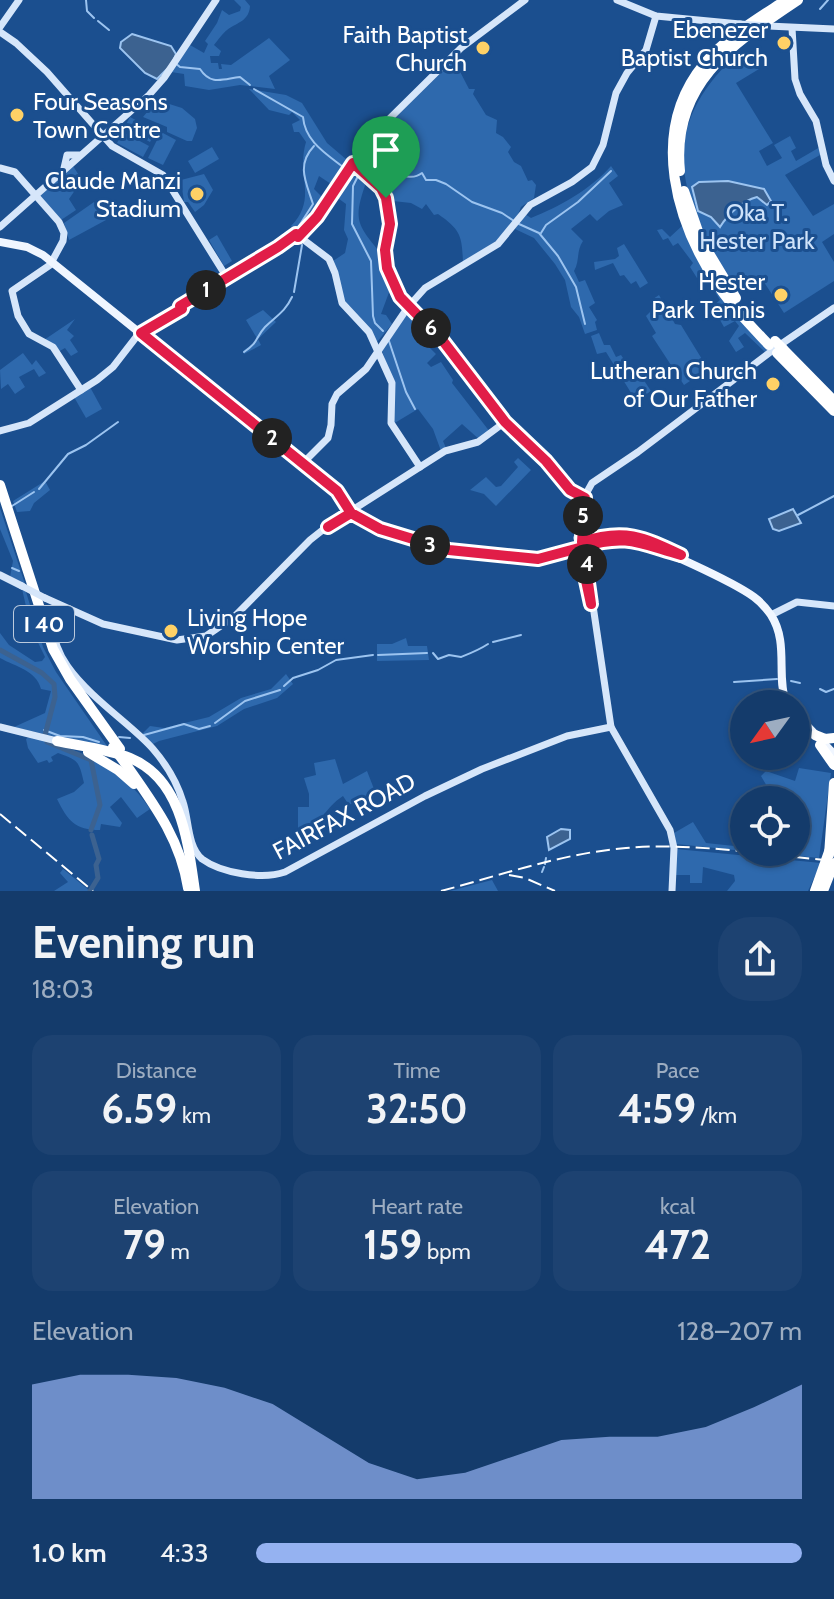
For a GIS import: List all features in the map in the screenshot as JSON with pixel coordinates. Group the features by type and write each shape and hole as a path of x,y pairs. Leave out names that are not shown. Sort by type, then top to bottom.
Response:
{"highway":[{"path":"786,0 731,38 699,71 678,112 672,154 677,195 702,258 734,308 834,401"},
{"path":"798,0 744,37 712,66 698,86 688,106 680,141 681,181 701,240 735,297 834,411"},
{"name":"I 40","path":"0,485 53,649 116,748"},
{"name":"I 40","path":"0,497 49,651 65,682 177,832 189,866 193,891"},
{"path":"834,738 818,740 834,765"},
{"path":"57,741 89,753 118,770 165,820"},
{"path":"57,741 129,757 156,775 173,799 186,835 193,891"},
{"name":"I 40","path":"128,764 165,820 193,891"},
{"path":"815,891 832,862 834,783"},
{"path":"823,891 832,862 834,836"}],"main road":[{"path":"2,242 27,247 52,262 303,463 333,489 351,513 380,529 444,549 538,559 607,535 643,538 747,592 774,615"},
{"path":"581,545 617,539 646,544 681,555 751,589 774,615 786,641 787,690"},
{"path":"810,731 818,740"},
{"path":"810,734 833,752"}],"street":[{"path":"19,0 0,30 47,72 118,151 163,175 228,279"},
{"path":"0,227 64,168 67,155 79,155 149,95 175,63 216,0"},
{"path":"0,429 29,423 106,369 140,332 297,235 317,217 380,128 461,48 522,0"},
{"path":"297,235 382,121 459,44 522,0"},
{"path":"617,0 656,16 834,29"},
{"path":"303,463 328,438 335,396 366,369 408,307 430,284 504,239 530,205 592,167 603,145 616,93 652,39 656,16"},
{"path":"792,28 795,79 819,129 826,165 834,181"},
{"path":"353,163 381,188 390,215 385,250 387,268 400,297 438,335 505,422 546,461 570,490 585,498"},
{"path":"0,169 15,174 63,231 63,241 52,262 12,291 18,316 29,334 53,347 80,389"},
{"path":"297,235 329,259 342,303 367,329 392,383 391,423 420,467"},
{"path":"672,891 674,851 670,830 611,727 581,545 585,498 595,480 634,456 777,347 834,308"},
{"path":"0,575 103,624 172,639 197,639 226,624 310,540 328,527 445,451 480,441 505,422"},
{"path":"774,615 805,603 834,606"},
{"name":"FAIRFAX ROAD","path":"59,605 52,625 64,658 87,689 141,737 166,765 183,801 195,851 209,863 251,876 272,876 293,869 425,796 497,763 576,733 611,727"},
{"path":"0,727 57,741"}],"green space":[{"path":"234,0 245,0 250,6 249,11 214,45 221,51 219,56 210,56 211,63 218,63 219,69 222,69 221,64 231,65 269,38 290,60 269,76 275,89 240,85 209,90 185,86 184,74 171,72 190,45 204,53 208,44 205,41 222,10 229,15 240,11 241,7"},
{"name":"Oka T. Hester Park","path":"734,57 759,69 736,83 773,143 759,151 767,166 782,158 774,145 790,136 796,148 791,151 796,161 820,147 820,155 785,175 813,216 834,204 834,234 822,242 834,262 834,281 784,313 762,279 737,293 703,231 684,173 684,144 691,116 708,87"},
{"path":"454,60 469,89 475,89 473,94 486,115 497,120 496,133 511,147 508,152 514,162 521,166 528,181 532,180 536,185 534,198 521,207 514,224 499,239 463,263 461,240 456,229 438,214 434,215 426,204 422,209 411,203 393,201 381,182 384,176 389,175 383,172 378,179 363,163 362,156 393,120"},
{"path":"249,89 286,95 302,103 327,143 347,160 331,184 319,176 314,189 322,197 296,230 291,226 299,216 305,196 303,165 306,142 299,132 294,132 292,124 300,120 292,112 289,115 269,110"},
{"path":"163,102 182,108 195,119 197,128 192,141 167,132 167,127 143,117 153,105"},
{"path":"130,117 156,131 150,142 124,128"},
{"path":"123,132 149,146 143,157 117,143"},
{"path":"161,132 176,140 163,165 148,158"},
{"path":"212,147 219,159 195,173 188,161"},
{"path":"73,166 82,180 69,199 76,210 61,220 40,196"},
{"path":"611,166 618,176 609,183 623,205 597,221 590,214 571,229 583,241 574,271 579,282 585,280 595,303 589,307 597,320 597,330 585,334 579,317 571,307 565,280 555,264 534,238 515,229 525,214 531,218 563,203 584,190"},
{"path":"353,169 363,173 367,180 360,205 360,221 382,255 391,287 381,314 386,315 392,324 377,342 343,301 333,261 345,253 348,239 344,230 346,204 335,196"},
{"name":"Claude Manzi Stadium","path":"204,174 213,190 204,205 195,212 188,202 184,202 181,180"},
{"path":"94,202 106,220 69,240 64,223"},
{"path":"683,225 769,349 765,352 745,333 738,338 744,347 736,352 729,341 739,326 735,321 724,327 720,320 729,312 724,307 718,311 714,305 720,300 705,275 697,278 690,267 693,263 678,243 673,246 668,238 663,240 657,230 662,229 670,237"},
{"path":"217,235 232,261 224,266 209,240"},
{"path":"624,244 648,283 640,288 636,281 631,284 624,275 620,276 613,263 595,270 594,262 615,259 619,256 617,248"},
{"path":"659,295 675,324 681,325 708,369 684,385 652,336 656,333 646,316 654,308 650,301"},
{"path":"263,310 276,322 258,339 261,345 244,354 243,351 258,340 246,320"},
{"path":"406,315 416,318 431,330 423,341 436,354 427,363 431,367 441,362 452,383 490,432 480,440 462,424 443,441 446,448 441,451 433,429 418,409 393,424 394,385 382,351"},
{"path":"75,319 67,330 74,336 70,340 78,352 71,356 65,348 58,352 44,340"},
{"path":"599,333 604,345 610,345 616,357 621,355 625,361 620,366 630,370 635,377 641,376 651,391 636,401 606,352 597,354 591,336"},
{"path":"23,353 32,365 36,360 46,373 39,377 34,369 19,377 25,387 15,394 8,384 1,389 0,370"},
{"path":"90,387 102,409 86,418 74,397"},
{"path":"518,458 531,470 496,506 484,494 470,490 486,477 496,487 501,486 518,467 514,462"},
{"path":"45,481 50,490 34,503 30,511 17,512 13,501"},
{"path":"0,508 25,584 10,577 13,561 0,529"},
{"path":"22,589 26,592 43,647 56,672 107,746 104,748 14,727 45,713 51,691 41,689 30,673 0,658 0,633 9,645 35,662 45,657 31,628"},
{"path":"406,638 408,646 427,646 429,660 377,661 377,644 392,644"},
{"path":"286,674 293,684 277,698 244,709 217,726 151,745 141,735 150,726 164,728 209,717 241,698 271,689"},
{"path":"30,736 98,761 125,780 150,809 137,818 121,797 110,807 122,823 120,827 101,824 100,830 91,830 73,823 57,799 74,792 84,783 79,766 74,760 58,753 51,757 53,761 49,763 47,760 38,763 28,748 26,739"},
{"path":"335,759 343,784 367,771 376,794 349,805 343,796 320,818 298,828 298,807 309,807 304,778 316,775 314,763"},
{"path":"798,770 831,773 819,858 810,857 810,786 767,786 761,776 766,771 795,781"},
{"path":"693,822 706,843 730,846 730,850 676,844 674,833"},
{"path":"676,849 730,854 730,866 810,866 810,862 821,863 808,891 727,891 735,881 734,875 703,867 702,883 690,883 690,875 675,875"},
{"path":"63,869 90,891 54,891 68,882 60,873"},
{"path":"492,880 498,891 450,891"}],"shaded area":[{"path":"132,34 171,46 176,54 172,64 157,79 145,73 120,48 121,42"},
{"path":"728,181 764,189 771,201 767,205 757,197 746,202 731,213 720,227 711,217 698,211 692,187 699,182"},
{"path":"793,509 801,523 779,531 773,529 769,519"},
{"path":"561,829 570,830 570,839 549,850 547,837"}],"waterway":[{"path":"86,0 87,11 94,18"},
{"path":"820,9 828,0"},
{"path":"98,21 109,30"},
{"path":"175,63 180,67 200,69 213,80 240,77 250,85"},
{"path":"254,89 303,117 312,140 343,167"},
{"path":"299,226 313,204 304,167 314,146"},
{"path":"377,173 387,168 409,177 422,173 426,180 446,184 472,202 514,221"},
{"path":"541,233 546,225 578,202 611,171"},
{"path":"352,174 364,176"},
{"path":"358,176 353,186 352,224 371,261 373,316 383,331"},
{"path":"519,224 539,233 558,256 576,287 585,324"},
{"path":"294,292 302,245"},
{"path":"244,352 292,297"},
{"path":"389,341 415,409"},
{"path":"39,489 68,454 118,422"},
{"path":"12,506 34,492"},
{"path":"798,515 834,496"},
{"path":"12,568 19,571"},
{"path":"493,642 521,635"},
{"path":"433,653 438,659 449,655 461,657 488,644"},
{"path":"0,650 42,673 54,684 55,697 45,735"},
{"path":"378,655 427,653"},
{"path":"284,686 293,678 336,660 373,655"},
{"path":"734,682 777,679"},
{"path":"791,681 800,683"},
{"path":"820,689 826,692 834,689"},
{"path":"215,723 245,701 280,690"},
{"path":"144,735 184,724 199,729 210,726"},
{"path":"44,730 60,736 83,737 99,742"},
{"path":"119,737 130,738"},
{"path":"47,742 91,760 100,805 91,830"},
{"path":"90,891 98,878 96,865 99,859 92,835"},
{"path":"545,864 546,858"},
{"path":"542,872 544,867"}],"railway":[{"path":"0,814 93,891"},
{"path":"441,891 556,860 626,848 703,848 834,861"},
{"path":"509,875 525,878 555,891"}],"place":[{"name":"Ebenezer Baptist Church","path":"784,43"},
{"name":"Faith Baptist Church","path":"483,48"},
{"name":"Four Seasons Town Centre","path":"17,115"},
{"name":"Claude Manzi Stadium","path":"197,194"},
{"name":"Hester Park Tennis","path":"781,295"},
{"name":"Lutheran Church of Our Father","path":"773,384"},
{"name":"Living Hope Worship Center","path":"171,631"}],"route":[{"path":"386,198 381,188 353,163 317,217 298,237 296,234 141,333 337,491 351,513 328,527 331,527 351,513 380,529 449,550 538,559 579,548 591,604 583,547 625,539 681,555 648,539 630,535 607,535 582,542 585,498 570,490 546,461 505,422 443,341 400,297 387,268 385,250 390,224 386,198"}]}
